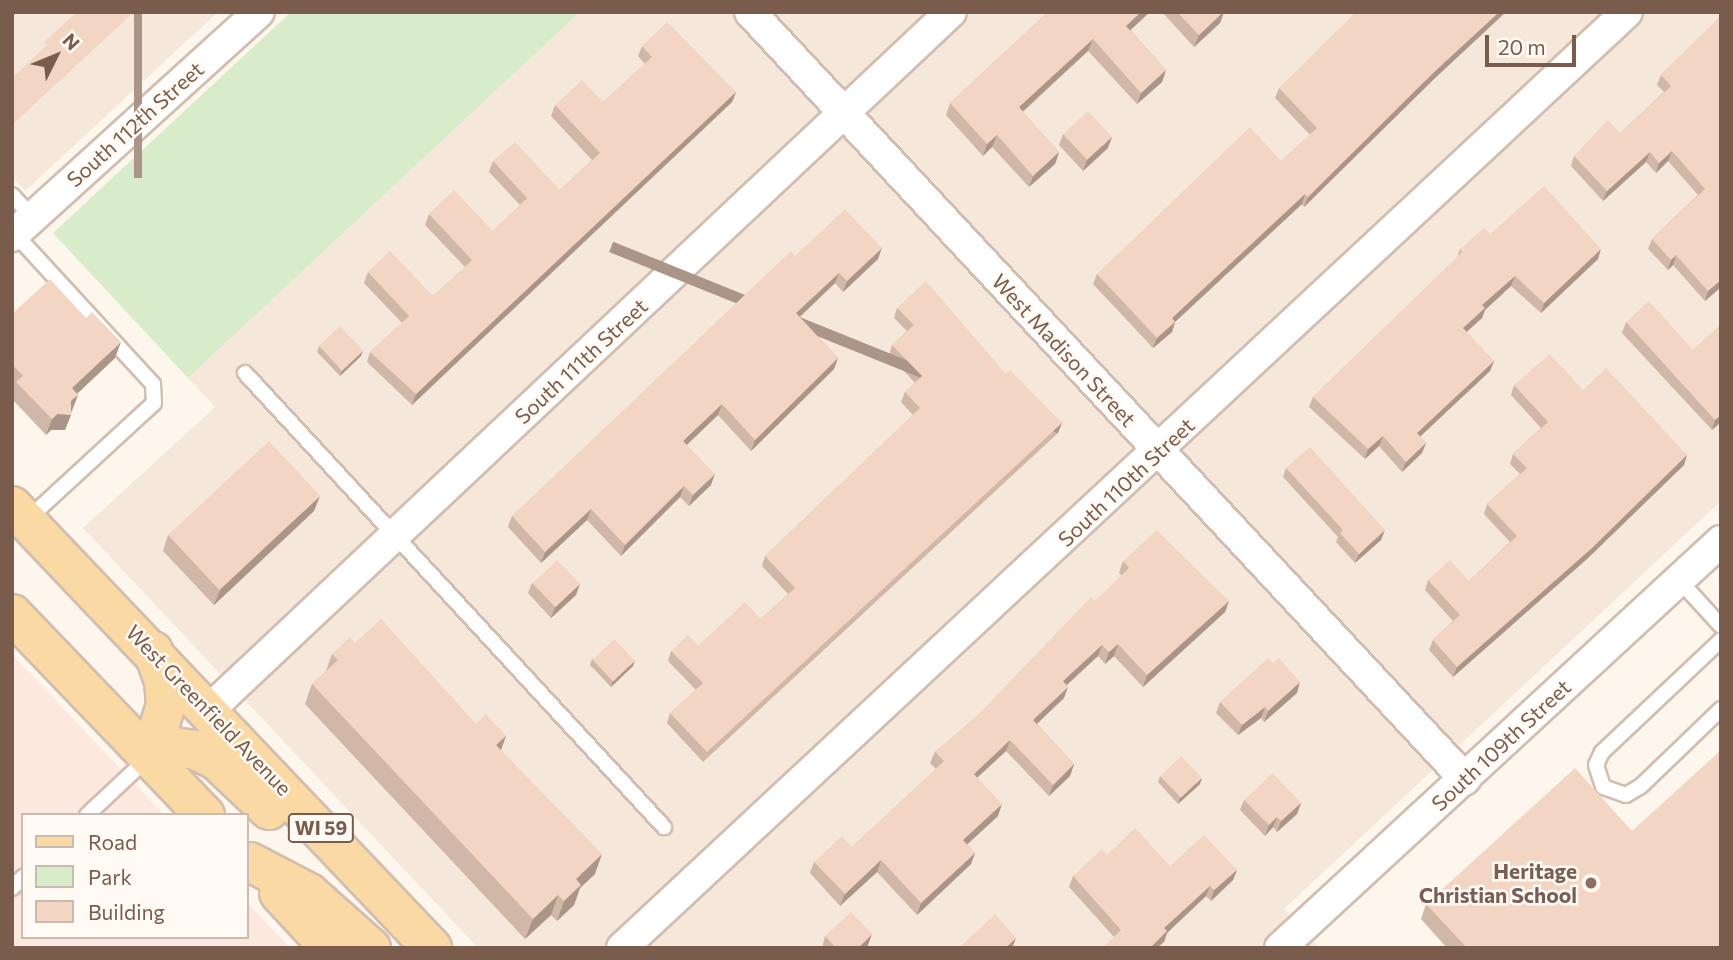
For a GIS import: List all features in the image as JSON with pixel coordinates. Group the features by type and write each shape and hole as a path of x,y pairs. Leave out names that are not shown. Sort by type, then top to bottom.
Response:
{"main road":[{"name":"West Greenfield Avenue","path":"19,513 210,709 432,948"},
{"path":"12,614 203,813"},
{"path":"150,756 166,705 164,681 153,650"},
{"path":"150,756 174,747 216,760 341,883 406,920"},
{"path":"248,860 330,948"},
{"path":"248,860 309,893 371,948"}],"street":[{"name":"South 112th Street","path":"20,229 259,12"},
{"name":"West Madison Street","path":"750,12 1465,779"},
{"name":"South 111th Street","path":"210,709 951,12"},
{"name":"South 110th Street","path":"622,948 1158,452 1627,12"},
{"name":"South 109th Street","path":"1280,948 1721,541"}],"lane":[{"path":"12,195 20,229 153,384 154,403 19,513"},
{"path":"245,373 664,827"},
{"path":"1679,580 1721,626"},
{"path":"1721,640 1602,752 1596,765 1603,786 1626,795 1642,786 1721,709"},
{"path":"89,813 150,756"}],"shaded area":[{"path":"12,12 218,12 25,191 12,177"},
{"path":"580,12 1721,12 1721,501 1284,909 1320,948 478,948 83,528 215,407 188,378"},
{"path":"12,654 162,813 21,813 21,939 248,939 248,903 290,948 12,948"}],"green space":[{"path":"291,12 580,12 188,378 53,233"}],"building":[{"path":"77,12 134,12 12,125 12,78 47,45 44,42"},
{"path":"1048,12 1141,12 1126,26 1166,70 1141,93 1093,39 1019,107 1059,152 1033,176 997,135 987,144 950,103"},
{"path":"1177,12 1223,12 1199,35"},
{"path":"1356,12 1499,12 1435,71 1308,197 1305,194 1172,318 1175,322 1157,338 1097,274 1250,127 1281,161 1317,128 1279,88"},
{"path":"1721,16 1721,280 1708,291 1676,255 1671,260 1652,239 1705,189 1672,151 1659,163 1650,152 1607,191 1574,156 1608,120 1620,133 1671,86 1661,75"},
{"path":"667,22 736,92 416,394 370,352 409,316 368,272 390,251 433,296 472,260 429,214 454,190 493,231 527,198 493,161 515,142 560,190 600,153 555,105 582,80 603,102 652,57 642,46"},
{"path":"1088,111 1112,137 1087,160 1063,134"},
{"path":"1544,186 1601,249 1544,303 1515,276 1482,305 1485,308 1463,328 1494,361 1417,433 1426,443 1406,462 1383,436 1368,449 1313,397 1462,252 1460,249 1484,228 1490,234"},
{"path":"845,209 882,248 847,281 839,273 796,313 838,358 755,440 722,404 683,441 715,474 693,495 684,486 625,545 591,509 545,552 512,516 791,251 795,256"},
{"path":"50,279 86,318 92,312 121,342 72,388 78,395 71,400 71,415 57,414 52,419 16,382 23,376 12,364 12,314"},
{"path":"926,281 1005,373 1010,370 1062,423 707,752 670,713 703,683 671,651 688,635 698,646 745,602 761,619 795,588 765,556 920,408 905,392 922,376 892,345 914,325 897,308"},
{"path":"1649,301 1693,350 1721,325 1721,415 1715,420 1626,322"},
{"path":"340,326 363,351 342,371 319,346"},
{"path":"1550,354 1583,390 1606,368 1687,455 1592,548 1457,667 1433,640 1460,615 1428,580 1450,560 1469,581 1517,536 1487,504 1527,468 1513,454 1548,422 1514,385"},
{"path":"269,441 320,496 219,590 168,535"},
{"path":"1310,447 1385,530 1359,554 1340,533 1343,530 1286,468"},
{"path":"1157,530 1229,601 1147,675 1118,644 1109,652 1102,645 1063,681 1068,687 1033,720 1074,764 1053,785 1010,740 974,774 1002,804 963,840 975,853 921,903 881,860 845,894 814,862 842,836 852,847 944,761 935,752 975,718 1091,597 1095,601 1129,568 1123,561"},
{"path":"557,560 580,584 555,607 533,584"},
{"path":"381,619 476,724 486,714 506,736 496,745 602,854 576,879 581,885 564,901 558,895 533,919 312,684 338,660 332,654 350,637 355,643"},
{"path":"614,639 635,661 613,681 592,660"},
{"path":"1268,658 1273,663 1279,658 1300,682 1268,711 1265,707 1242,725 1220,702"},
{"name":"Heritage Christian School","path":"1721,750 1721,948 1467,948 1426,904 1575,768 1632,831"},
{"path":"1181,756 1202,778 1181,798 1160,776"},
{"path":"1273,773 1301,803 1281,821 1277,817 1269,825 1244,800"},
{"path":"1135,828 1170,866 1204,835 1237,870 1214,890 1210,886 1164,928 1167,931 1150,948 1102,948 1121,930 1073,876 1102,849 1107,855"},
{"path":"851,912 872,934 858,948 836,948 825,936"},
{"path":"995,914 1016,938 1005,948 959,948"}],"place":[{"name":"Heritage Christian School","path":"1591,883"}]}
